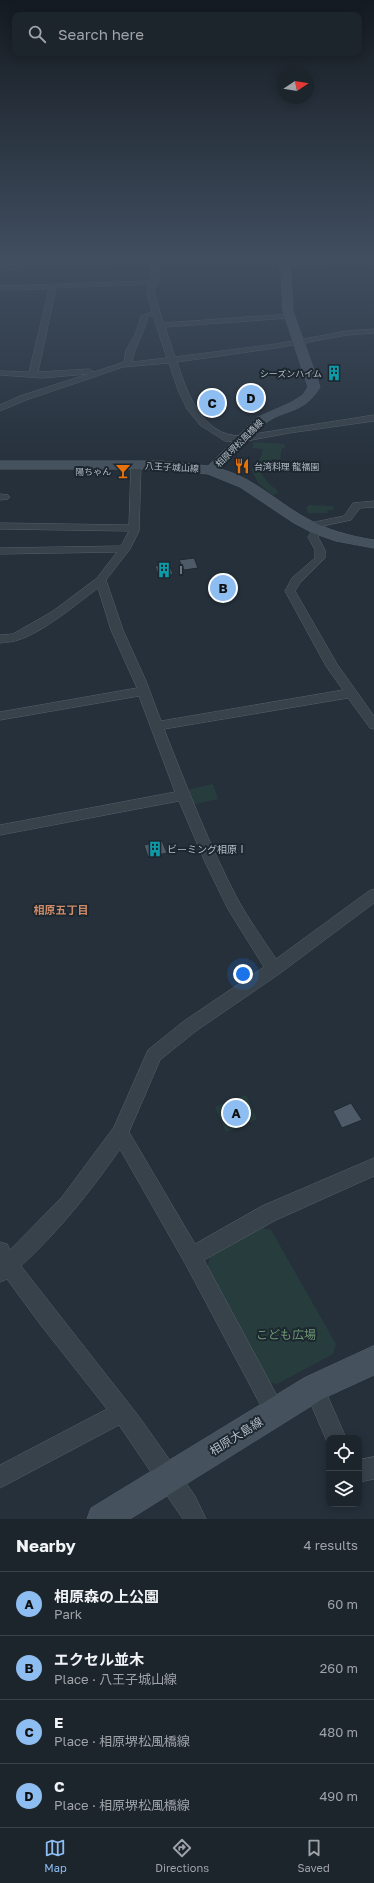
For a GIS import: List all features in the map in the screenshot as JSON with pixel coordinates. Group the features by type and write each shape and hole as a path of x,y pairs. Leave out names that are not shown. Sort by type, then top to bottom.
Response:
{"street":[{"path":"33,374 44,328"},
{"path":"128,363 130,350 139,335 141,328"},
{"path":"162,328 182,390 190,407 203,423 224,437 241,439 278,431 374,418"},
{"name":"相原堺松風橋線","path":"211,470 241,439 267,416 294,406 312,393 314,383 294,328"},
{"path":"0,408 29,396 128,363 173,360 347,333 374,331"},
{"path":"0,373 33,374 108,370"},
{"name":"八王子城山線","path":"0,465 183,466 211,470 240,482 313,528 346,539 374,544"},
{"path":"0,639 16,637 29,630 57,613 101,580 125,549 134,528 136,465"},
{"path":"374,504 357,505 347,518 313,528 313,537 321,554 320,559 295,580 290,591 322,651 374,725"},
{"path":"0,526 134,528"},
{"path":"0,551 125,549"},
{"path":"101,580 117,630 144,691 183,795 233,905 274,969"},
{"path":"0,716 144,691"},
{"path":"157,726 352,693"},
{"path":"0,830 183,795"},
{"path":"195,1519 170,1478 122,1412 3,1263 30,1246 68,1203 120,1133 154,1055 190,1026 274,969 374,895"},
{"path":"120,1133 192,1256 275,1412"},
{"path":"192,1256 269,1213 374,1167"},
{"name":"相原大島線","path":"102,1519 314,1388 374,1360"},
{"path":"314,1388 334,1435"},
{"path":"0,1477 122,1412"},
{"path":"362,1470 374,1468"}],"green space":[{"path":"254,442 284,444 285,448 282,448 280,459 272,459 261,473 268,483 279,492 273,495 259,484 251,469 257,468 263,449 252,448"},
{"path":"309,505 333,506 334,510 327,510 328,513 308,513 306,507"},
{"path":"213,784 218,799 191,805 187,793 190,789"},
{"path":"246,1095 257,1119 226,1132 215,1107"},
{"name":"こども広場","path":"262,1228 271,1230 336,1344 333,1354 277,1384 265,1381 207,1268 210,1257"}],"building":[{"path":"194,558 198,568 184,570 179,560"},
{"name":"Ⅰ","path":"169,564 173,574 159,577 155,566"},
{"name":"ビーミング相原Ⅰ","path":"162,841 167,853 148,857 144,845"},
{"path":"351,1103 362,1120 342,1128 333,1111"}],"place":[{"name":"シーズンハイム","path":"334,373"},
{"name":"C","path":"251,398"},
{"name":"E","path":"212,403"},
{"name":"台湾料理 龍福園","path":"242,466"},
{"name":"陽ちゃん","path":"123,471"},
{"name":"Ⅰ","path":"164,570"},
{"name":"エクセル並木","path":"223,588"},
{"name":"ビーミング相原Ⅰ","path":"155,849"},
{"name":"相原森の上公園","path":"236,1113"}],"district":[{"name":"相原五丁目","path":"61,909"}]}
